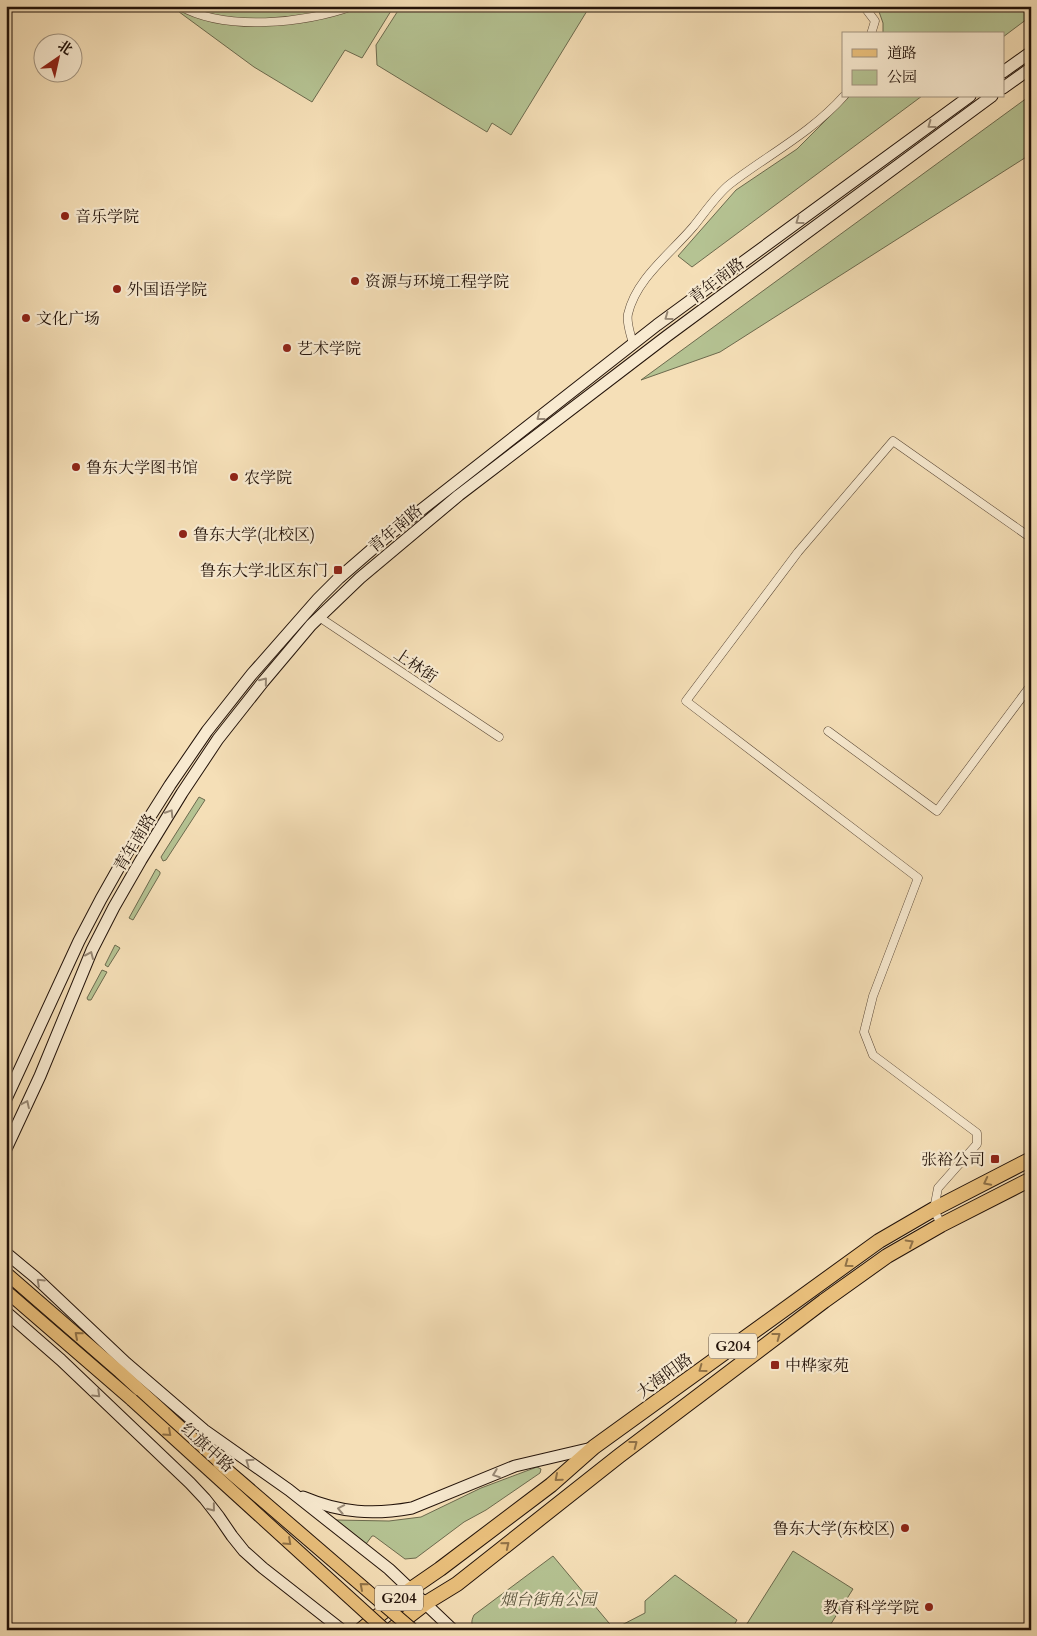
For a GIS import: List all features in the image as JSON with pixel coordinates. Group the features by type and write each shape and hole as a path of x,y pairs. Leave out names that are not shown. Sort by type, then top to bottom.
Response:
{"highway":[{"name":"大海阳路","path":"360,1630 411,1589 551,1485 594,1447 879,1242 934,1209 1031,1159"},
{"name":"G204","path":"390,1630 426,1603 468,1576 562,1499 824,1301 887,1256 941,1224 1031,1179"}],"main road":[{"path":"1004,71 1031,52"},
{"path":"1004,87 1031,68"},
{"name":"青年南路","path":"6,1099 79,941 127,853 207,731 252,674 302,616 339,578 429,503 633,344 967,98"},
{"name":"青年南路","path":"6,1149 40,1076 92,950 141,860 218,739 263,682 319,617 360,578 459,495 682,324 989,98"},
{"path":"6,1253 35,1277 126,1363 142,1389 289,1490 376,1559 411,1589 452,1629"},
{"name":"红旗中路","path":"6,1273 142,1389 219,1462 413,1630"},
{"name":"红旗中路","path":"6,1291 142,1389 385,1630"},
{"path":"6,1312 62,1360 190,1483 210,1505 244,1551 342,1630"},
{"path":"289,1490 322,1505 343,1510 378,1513 395,1511 412,1508 515,1466 594,1447"}],"street":[{"path":"180,6 186,10 223,21 258,23 333,14 353,6"},
{"path":"862,6 875,21 872,32"},
{"path":"633,344 627,317 633,297 653,270 691,230 728,186 832,110 842,98"},
{"path":"941,1224 934,1209 938,1188 977,1144 977,1133 873,1055 864,1032 873,996 918,878 686,702 798,552 893,441 1031,538"},
{"name":"上林街","path":"319,617 498,737"},
{"path":"828,732 937,811 1031,685"}],"green space":[{"path":"171,6 394,6 362,58 345,50 312,102 254,67"},
{"path":"401,6 590,6 511,135 492,123 487,132 377,65 376,45"},
{"path":"877,6 1031,6 1031,16 1004,36 1004,32 883,32 883,23"},
{"path":"1031,95 1031,154 720,352 641,380"},
{"path":"848,98 919,98 692,267 678,256 736,190 797,149"},
{"path":"199,797 205,800 166,860 163,861 161,857"},
{"path":"156,869 160,874 133,920 129,918"},
{"path":"115,945 120,948 108,967 105,965"},
{"path":"102,970 107,972 91,1000 88,1000 87,998"},
{"path":"537,1467 541,1469 540,1473 486,1510 464,1522 416,1558 405,1559 374,1536 366,1544 336,1520 389,1521 421,1517 481,1488"},
{"path":"793,1551 853,1589 827,1630 743,1630"},
{"name":"烟台街角公园","path":"553,1556 614,1629 645,1613 645,1601 675,1575 737,1620 731,1630 475,1630 472,1623 474,1615"}],"place":[{"name":"音乐学院","path":"65,216"},
{"name":"资源与环境工程学院","path":"355,281"},
{"name":"外国语学院","path":"117,289"},
{"name":"文化广场","path":"26,318"},
{"name":"艺术学院","path":"287,348"},
{"name":"鲁东大学图书馆","path":"76,467"},
{"name":"农学院","path":"234,477"},
{"name":"鲁东大学(北校区)","path":"183,534"},
{"name":"鲁东大学北区东门","path":"338,570"},
{"name":"张裕公司","path":"995,1159"},
{"name":"中桦家苑","path":"775,1365"},
{"name":"鲁东大学(东校区)","path":"905,1528"},
{"name":"教育科学学院","path":"929,1607"}]}
